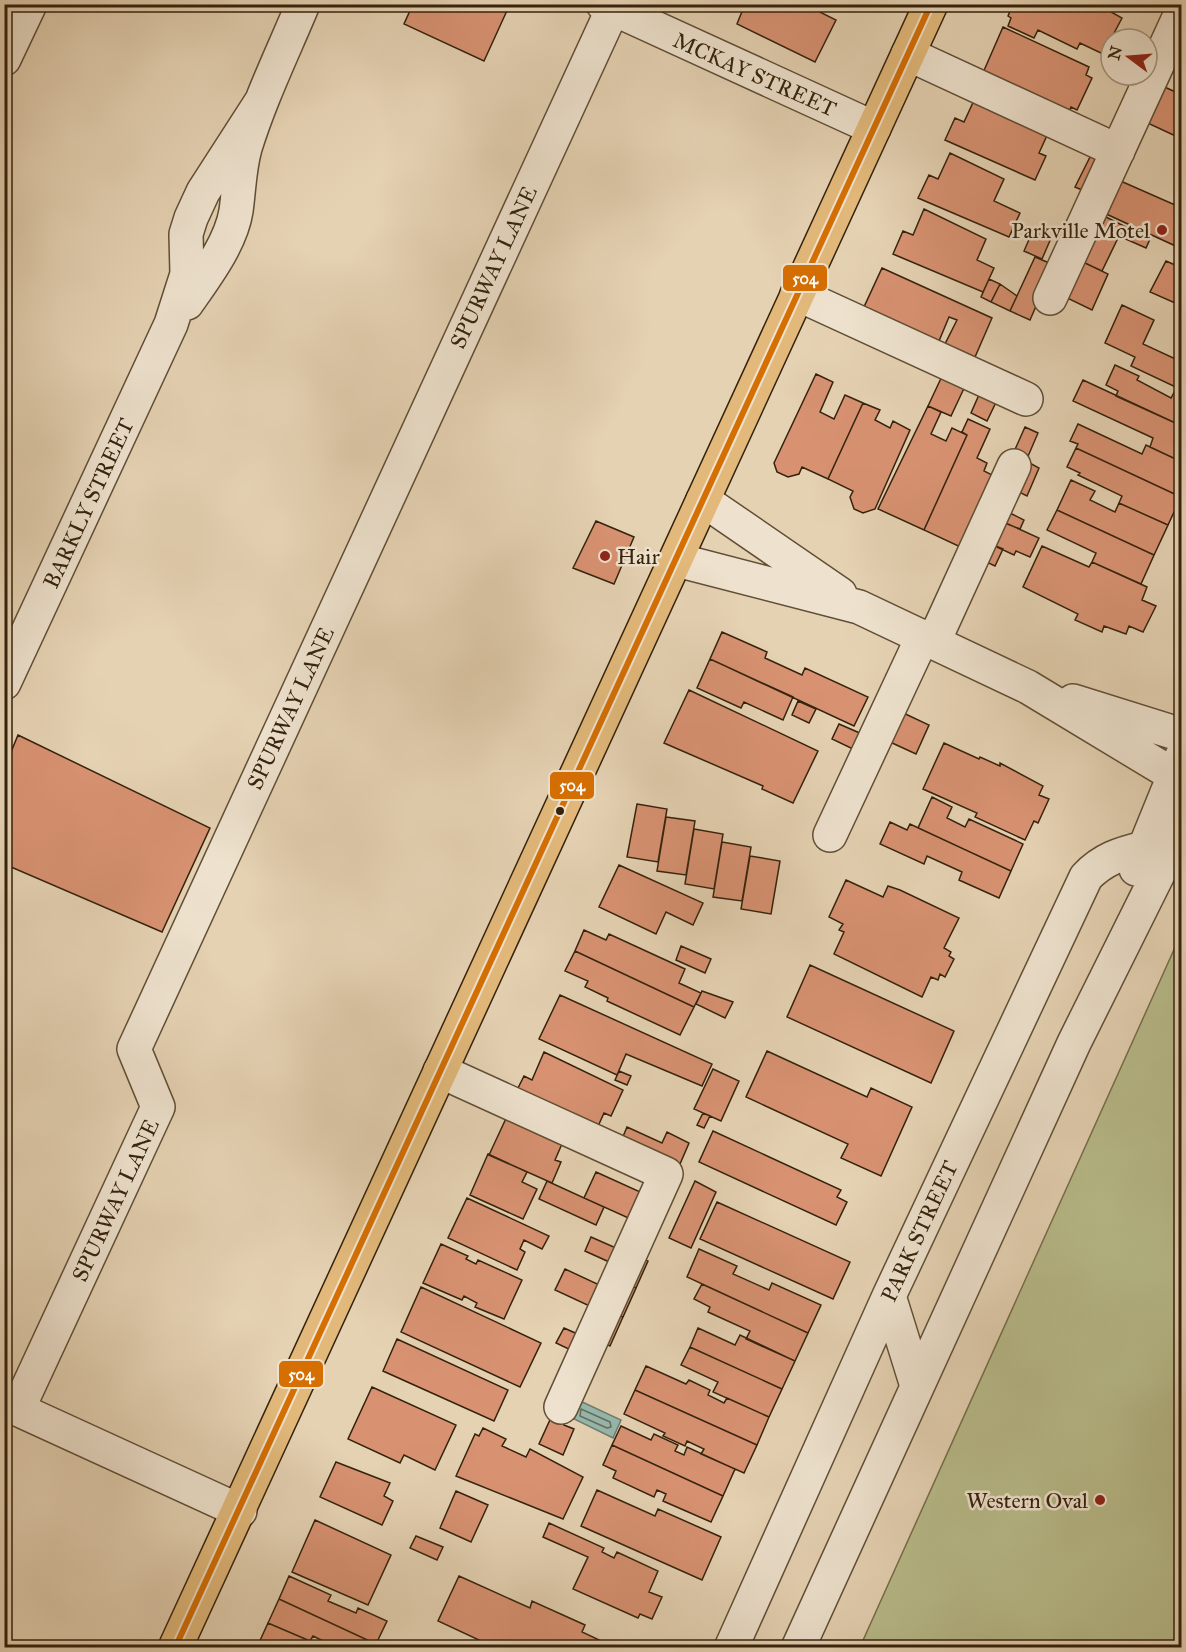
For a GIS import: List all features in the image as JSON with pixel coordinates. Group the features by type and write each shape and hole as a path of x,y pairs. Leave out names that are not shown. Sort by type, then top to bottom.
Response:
{"main road":[{"path":"177,1647 931,4"}],"street":[{"path":"4,59 30,4"},
{"name":"BARKLY STREET","path":"4,683 171,324 187,274 186,234 191,218 203,192 261,102 303,4"},
{"name":"MCKAY STREET","path":"610,6 874,128"},
{"name":"SPURWAY LANE","path":"11,1406 158,1107 134,1049 610,6"},
{"path":"1050,298 1182,11"},
{"path":"908,54 1118,150"},
{"path":"797,294 1026,399"},
{"path":"830,835 1014,465"},
{"path":"703,500 859,607"},
{"path":"677,560 859,607 1028,687 1179,771 1144,848 1074,1043"},
{"path":"1028,687 1182,735"},
{"path":"798,1647 1074,1043 1182,826"},
{"name":"PARK STREET","path":"731,1647 889,1296 1086,877 1097,864 1113,856 1144,848"},
{"path":"440,1071 666,1174 561,1407"},
{"path":"889,1296 917,1386"},
{"path":"11,1406 240,1511"}],"green space":[{"path":"1181,934 1181,1647 860,1647"}],"water":[{"path":"578,1400 621,1420 613,1438 570,1417"}],"building":[{"path":"413,4 510,4 484,61 404,24"},
{"path":"745,4 804,4 836,20 815,62 737,24"},
{"path":"1013,4 1097,4 1122,18 1117,27 1099,27 1099,52 1080,43 1077,49 1038,30 1034,38 1008,26 1011,18 1008,16"},
{"path":"1003,27 1089,67 1086,75 1092,78 1077,110 1071,107 1068,114 982,75"},
{"path":"1159,84 1182,95 1182,139 1139,119 1154,87 1159,87"},
{"path":"976,96 1049,131 1039,153 1046,156 1035,180 945,140 955,118 964,122"},
{"path":"950,153 1004,179 994,201 1020,213 1009,237 918,198 929,175 938,179"},
{"path":"1092,153 1101,163 1087,192 1075,187"},
{"name":"Parkville Motel","path":"1116,179 1182,208 1182,249 1102,212"},
{"path":"924,209 986,239 977,260 994,268 983,292 893,254 903,231 913,235"},
{"path":"1098,213 1150,239 1146,248 1119,236 1102,271 1076,259"},
{"path":"1034,228 1052,236 1042,259 1024,251"},
{"path":"1035,257 1054,265 1030,320 1010,311"},
{"path":"1079,260 1108,274 1092,310 1063,296"},
{"path":"1166,261 1182,268 1182,306 1150,292"},
{"path":"882,268 992,318 975,357 945,344 957,320 949,317 939,341 864,307"},
{"path":"989,279 1000,284 991,302 981,297"},
{"path":"1000,284 1017,296 1010,311 991,302"},
{"path":"1122,305 1154,320 1143,344 1182,362 1182,390 1131,366 1135,357 1105,343"},
{"path":"1115,365 1139,376 1137,380 1171,398 1177,387 1182,390 1182,426 1116,396 1118,391 1106,385"},
{"path":"944,372 967,382 951,416 928,406"},
{"path":"816,374 833,382 820,412 834,419 845,395 863,403 828,479 802,467 799,474 788,477 777,472 774,463"},
{"path":"1083,380 1182,426 1182,462 1150,447 1153,438 1073,401"},
{"path":"982,388 999,396 987,421 971,413"},
{"path":"863,403 880,410 875,420 890,428 893,421 910,430 875,509 863,513 854,509 850,497 853,491 828,479"},
{"path":"928,406 941,412 931,434 946,441 952,428 967,435 924,530 878,509"},
{"path":"968,419 990,429 977,458 987,463 984,471 1000,479 969,551 924,530 967,435 962,432"},
{"path":"1078,424 1142,454 1146,445 1182,462 1181,497 1076,448 1078,444 1070,441"},
{"path":"1025,427 1038,433 1026,461 1013,454"},
{"path":"1076,448 1181,497 1168,525 1119,503 1122,496 1078,475 1080,473 1067,467"},
{"path":"1026,461 1039,468 1027,496 1013,489"},
{"path":"1071,480 1095,491 1090,500 1115,512 1119,503 1168,525 1154,555 1057,510"},
{"path":"1057,510 1154,555 1141,584 1092,562 1096,553 1047,530"},
{"path":"1010,513 1024,520 1020,529 1005,523"},
{"path":"999,520 1039,538 1030,557 1016,551 1014,555 988,543"},
{"path":"596,521 634,537 614,584 573,568"},
{"path":"988,543 1003,549 995,566 980,559"},
{"path":"1042,546 1089,567 1092,562 1147,587 1142,600 1156,606 1143,632 1129,626 1126,634 1104,626 1102,632 1075,620 1078,614 1023,587"},
{"path":"722,632 767,652 765,658 802,675 805,668 868,697 854,726 710,659"},
{"path":"710,659 793,697 783,720 744,702 741,708 697,688"},
{"path":"689,690 818,751 793,803 762,789 763,786 664,743"},
{"path":"798,701 816,709 809,723 792,715"},
{"path":"897,710 929,725 916,754 890,742"},
{"path":"839,724 862,734 855,750 832,739"},
{"path":"18,735 210,828 162,932 4,864 4,769"},
{"path":"944,743 979,759 980,757 1000,766 1000,763 1043,786 1039,795 1049,799 1038,823 1034,821 1025,840 975,817 977,813 923,789"},
{"path":"932,797 952,807 947,818 965,827 969,819 1023,844 1011,871 918,828"},
{"path":"637,804 667,809 658,862 627,857"},
{"path":"666,817 695,821 686,875 657,871"},
{"path":"890,822 907,830 910,824 1011,871 999,898 959,880 962,872 927,856 924,864 880,844"},
{"path":"694,829 723,834 714,889 685,884"},
{"path":"722,842 751,847 742,901 713,897"},
{"path":"750,856 780,861 771,914 741,909"},
{"path":"619,865 703,903 693,925 666,912 656,934 599,907"},
{"path":"846,880 883,897 888,886 900,890 959,918 944,948 951,952 949,956 954,959 945,977 940,974 938,980 931,977 922,997 834,954 844,932 839,930 843,924 829,917"},
{"path":"584,930 606,940 609,934 685,969 679,983 701,993 694,1007 575,951"},
{"path":"681,946 711,959 705,973 676,960"},
{"path":"575,951 694,1007 680,1035 607,1001 608,998 585,987 588,981 565,971"},
{"path":"810,965 954,1031 931,1083 787,1017"},
{"path":"702,991 733,1002 725,1018 696,1004"},
{"path":"560,995 712,1064 702,1086 626,1054 617,1075 539,1039"},
{"path":"767,1051 867,1097 871,1088 912,1107 881,1176 841,1158 848,1144 746,1097"},
{"path":"544,1052 623,1090 611,1116 604,1113 595,1133 513,1098 524,1076 532,1080"},
{"path":"713,1069 739,1081 721,1121 694,1109"},
{"path":"619,1071 631,1076 627,1085 615,1080"},
{"path":"509,1112 565,1137 555,1160 561,1162 552,1183 489,1155"},
{"path":"703,1113 710,1116 704,1128 697,1125"},
{"path":"627,1127 662,1143 667,1132 689,1143 677,1171 619,1146"},
{"path":"713,1131 841,1190 837,1197 847,1202 836,1225 699,1162"},
{"path":"488,1154 527,1172 522,1182 537,1189 523,1219 470,1195"},
{"path":"596,1172 647,1195 635,1221 584,1198"},
{"path":"547,1181 604,1207 596,1225 539,1199"},
{"path":"695,1181 716,1192 691,1248 669,1238"},
{"path":"467,1198 549,1236 542,1249 524,1240 520,1249 525,1252 517,1270 448,1238"},
{"path":"717,1202 850,1262 833,1299 700,1239"},
{"path":"591,1237 616,1248 616,1265 585,1251"},
{"path":"441,1244 468,1256 466,1259 476,1264 478,1260 522,1280 504,1319 475,1307 477,1303 464,1296 462,1300 423,1283"},
{"path":"699,1249 737,1266 733,1274 769,1290 772,1283 821,1305 808,1333 687,1277"},
{"path":"637,1256 648,1261 636,1288 625,1283"},
{"path":"565,1269 606,1288 596,1309 555,1290"},
{"path":"625,1283 636,1288 623,1317 611,1312"},
{"path":"702,1284 808,1333 795,1361 746,1339 750,1331 708,1312 710,1307 694,1299"},
{"path":"421,1287 541,1343 520,1387 401,1332"},
{"path":"611,1312 623,1317 610,1346 598,1340"},
{"path":"564,1328 582,1336 575,1352 556,1343"},
{"path":"698,1328 735,1345 740,1335 795,1361 782,1389 690,1347"},
{"path":"397,1339 508,1390 494,1421 383,1371"},
{"path":"690,1347 782,1389 769,1417 713,1392 718,1382 681,1365"},
{"path":"646,1366 686,1384 689,1380 710,1390 708,1395 724,1403 727,1398 769,1417 757,1445 635,1390"},
{"path":"372,1387 456,1425 435,1470 404,1455 400,1463 348,1439"},
{"path":"635,1390 757,1445 744,1473 701,1454 704,1449 687,1441 685,1446 663,1436 665,1433 624,1414"},
{"path":"554,1411 567,1418 564,1425 574,1429 563,1455 539,1444"},
{"path":"621,1426 651,1440 654,1434 678,1445 675,1451 684,1455 687,1447 735,1469 723,1496 612,1445"},
{"path":"483,1428 506,1439 502,1446 526,1457 530,1449 583,1477 563,1519 456,1476 475,1434 479,1436"},
{"path":"612,1445 723,1496 711,1522 663,1501 666,1494 657,1490 654,1497 613,1478 616,1471 603,1465"},
{"path":"336,1462 390,1483 384,1496 393,1501 382,1525 320,1497"},
{"path":"597,1490 655,1516 658,1509 721,1537 702,1580 581,1526"},
{"path":"456,1491 488,1505 471,1542 440,1528"},
{"path":"315,1520 391,1555 368,1605 292,1572"},
{"path":"549,1523 604,1548 602,1552 614,1558 617,1552 658,1571 649,1592 662,1597 652,1619 640,1614 638,1618 573,1589 588,1557 543,1537"},
{"path":"416,1536 443,1547 437,1560 410,1548"},
{"path":"289,1576 331,1595 328,1601 356,1613 358,1608 387,1621 376,1644 279,1599"},
{"path":"459,1576 530,1608 532,1601 585,1625 582,1632 616,1648 496,1648 438,1621"},
{"path":"279,1599 384,1648 338,1648 313,1636 310,1641 268,1623"},
{"path":"268,1623 310,1641 308,1648 263,1648 258,1645"}],"transit line":[{"name":"504","path":"175,1648 931,4"}],"place":[{"name":"Parkville Motel","path":"1162,230"},
{"name":"Hair","path":"605,556"},
{"name":"Western Oval","path":"1100,1500"}]}
